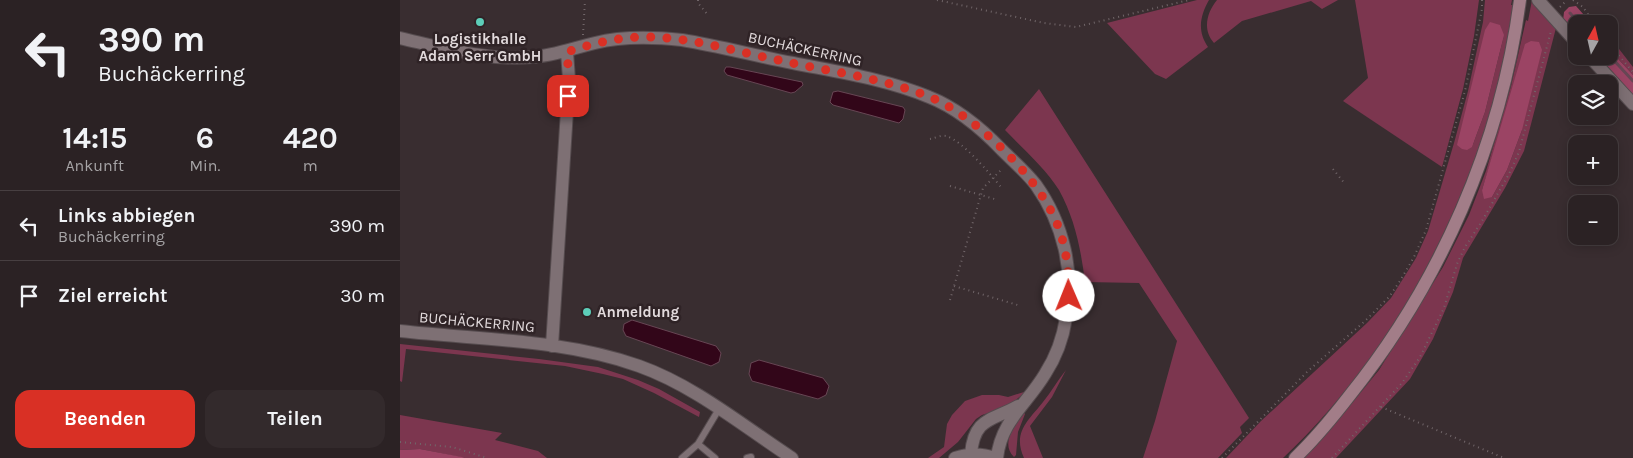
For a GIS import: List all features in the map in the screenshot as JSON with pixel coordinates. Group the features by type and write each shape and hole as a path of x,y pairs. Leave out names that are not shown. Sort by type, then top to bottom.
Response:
{"main road":[{"path":"1295,458 1329,422 1366,375 1418,297 1441,253 1475,178 1492,126 1511,54 1520,5"}],"street":[{"path":"1538,0 1568,32"},
{"name":"BUCHÄCKERRING","path":"400,38 491,57 550,56 611,40 643,37 682,40 856,76 903,88 929,97 966,117 980,128 1022,170 1045,199 1056,220 1064,244 1068,269 1069,296 1066,318 1056,355 1045,375 1006,426 996,458 979,454 955,458"},
{"name":"BUCHÄCKERRING","path":"552,346 569,89 567,52"},
{"path":"1597,65 1633,104"},
{"name":"BUCHÄCKERRING","path":"400,331 580,350 641,367 720,409 783,456"},
{"name":"BUCHÄCKERRING","path":"971,454 974,434 979,426 1022,404"}],"lane":[{"path":"682,458 698,444 720,409"},
{"path":"698,444 715,458"}],"path":[{"path":"582,47 584,0"},
{"path":"698,0 698,3 708,15"},
{"path":"937,0 1044,24 1076,27 1189,0"},
{"path":"1222,458 1308,371 1365,321 1388,297 1414,257 1426,230 1466,91 1482,9 1482,0"},
{"path":"1573,0 1583,7 1589,15"},
{"path":"1332,458 1402,384 1420,357 1444,308 1457,264 1465,247 1500,190 1519,152 1555,17"},
{"path":"1618,54 1633,72"},
{"path":"930,138 944,136 954,140 971,154 1001,187"},
{"path":"950,300 983,188 1007,165"},
{"path":"1333,169 1345,184"},
{"path":"950,186 998,200"},
{"path":"954,286 1021,306"},
{"path":"1380,407 1504,458"},
{"path":"400,442 452,447 487,458"}],"shaded area":[{"path":"1197,0 1209,0 1201,24 1202,35 1208,47 1166,79 1155,74 1107,23"},
{"path":"1217,0 1338,0 1322,9 1311,1 1242,21 1214,43 1208,32 1207,21 1208,15"},
{"path":"1355,0 1479,0 1463,89 1442,167 1343,101 1368,78"},
{"path":"1485,0 1512,0 1511,5 1513,5 1503,64 1483,135 1442,237 1416,286 1388,333 1356,378 1321,420 1283,458 1226,458 1261,421 1367,323 1391,298 1416,258 1428,231 1454,143 1483,22","holes":["1504,35 1485,112 1472,147"]},
{"path":"1532,0 1556,28 1524,151 1505,188 1463,258 1453,292 1433,339 1410,379 1336,458 1303,458 1334,425 1379,370 1443,267 1469,215 1486,171 1511,86 1526,20 1528,21","holes":["1501,129 1522,130 1507,170 1492,197 1482,190"]},
{"path":"1576,6 1584,15 1568,15 1568,27 1563,21 1564,12 1569,7"},
{"path":"1490,22 1500,25 1504,35 1485,112 1472,147 1467,150 1462,149 1457,145 1485,30"},
{"path":"1531,41 1539,42 1542,50 1522,130 1507,170 1492,197 1484,199 1482,190 1525,44"},
{"path":"1618,48 1633,67 1633,75 1618,59"},
{"path":"1618,59 1633,75 1633,99 1618,83 1618,75 1611,75 1601,65 1618,65"},
{"path":"726,67 802,82 803,85 791,93 727,75 724,71"},
{"path":"1039,89 1249,418 1240,427 1242,433 1218,458 1143,458 1177,341 1139,283 1085,282 1076,235 1065,201 1041,166 1005,130"},
{"path":"838,91 903,107 905,110 903,119 899,123 833,105 830,102 833,92"},
{"path":"632,320 716,346 721,353 719,362 711,366 626,336 623,330 624,324"},
{"path":"400,344 598,367 659,389 700,412 699,417 623,379 565,366 406,349 402,382 400,381"},
{"path":"759,360 823,378 829,386 826,395 818,399 752,381 749,374 751,363"},
{"path":"1066,370 1052,397 1030,426 1043,458 1024,458 1020,441 1024,427"},
{"path":"1027,391 1007,407 982,415 976,419 958,442 939,458 928,458 944,447 947,424 952,415 965,401 982,395 1008,397"},
{"path":"1024,413 1018,432 1016,455 1014,457 1008,446 1010,434"},
{"path":"400,415 502,433 495,440 538,451 547,458 465,458 420,449 400,450"},
{"path":"420,449 465,458 400,458 400,450"}],"waterway":[{"path":"1618,65 1633,81"}],"place":[{"name":"Logistikhalle Adam Serr GmbH","path":"480,22"},
{"name":"Anmeldung","path":"587,312"}],"route":[{"path":"568,96 567,52 611,40 643,37 682,40 724,48 856,76 929,97 966,117 987,134 1022,170 1045,199 1056,220 1064,244 1068,269 1069,296"}]}
